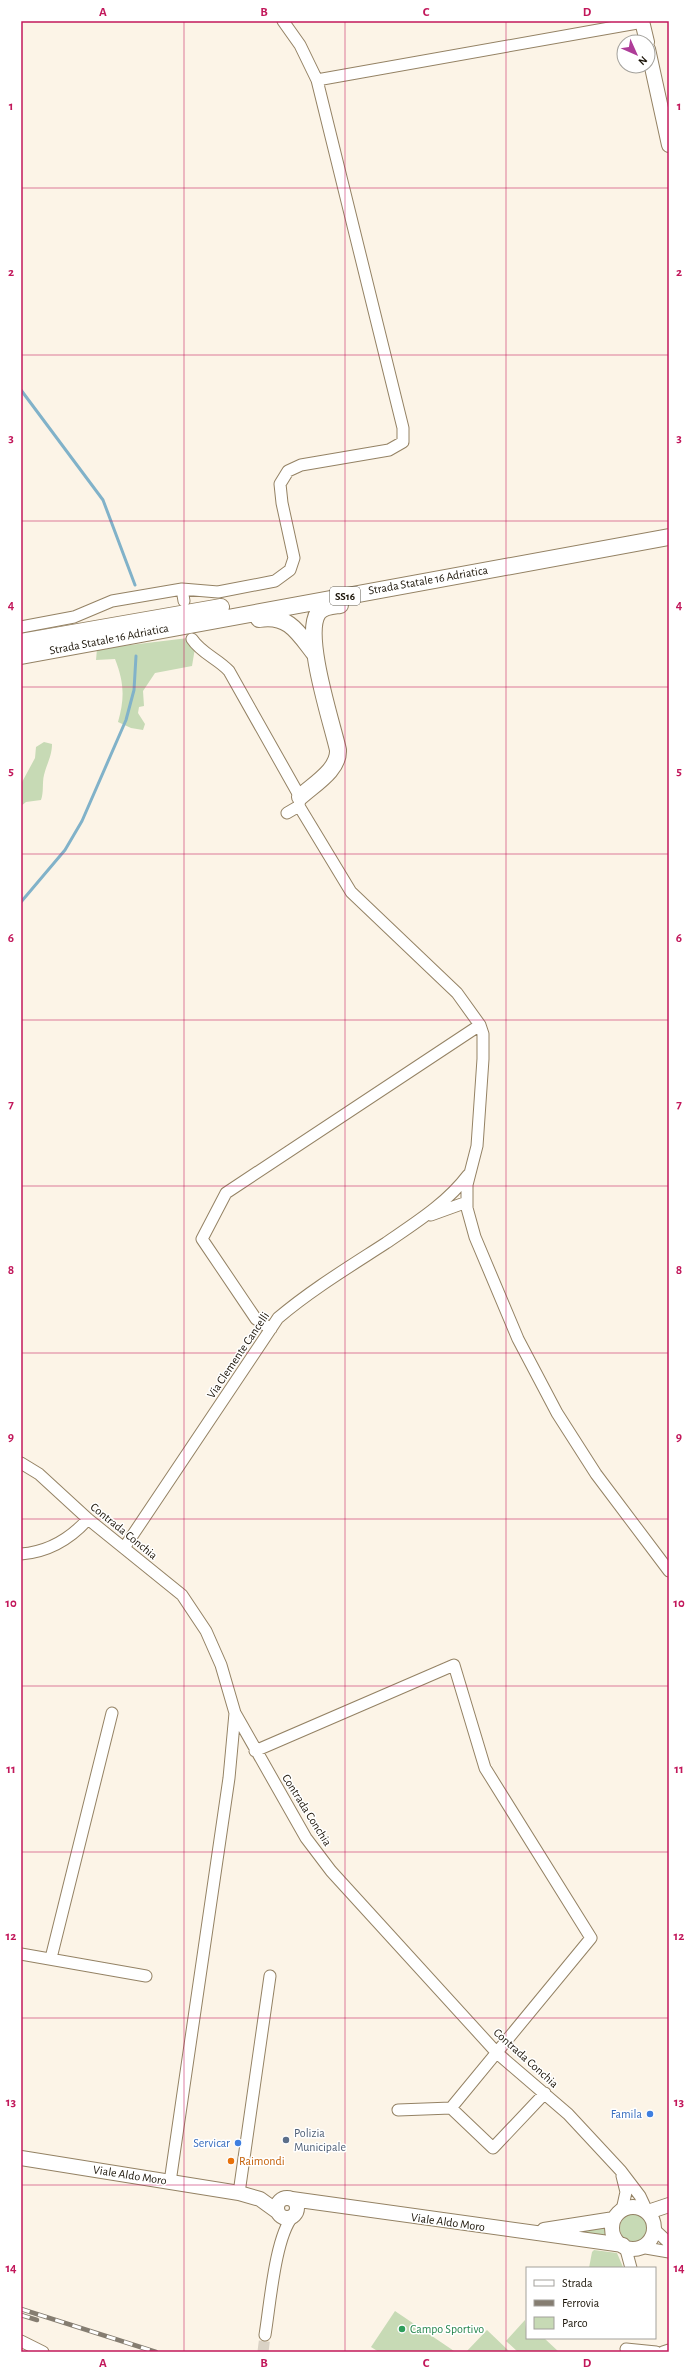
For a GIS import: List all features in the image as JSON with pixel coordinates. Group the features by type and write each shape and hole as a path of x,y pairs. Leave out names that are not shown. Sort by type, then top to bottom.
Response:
{"highway":[{"name":"Strada Statale 16 Adriatica","path":"21,642 669,525"},
{"name":"Strada Statale 16 Adriatica","path":"21,656 669,536"},
{"path":"299,801 333,767 338,759 338,750 314,653 314,628 317,614 326,607 410,592 436,579"},
{"path":"195,623 224,626 273,617 284,620 299,633 314,653"}],"main road":[{"path":"643,21 645,34"},
{"path":"653,74 669,145"},
{"name":"Viale Aldo Moro","path":"21,2158 239,2193 260,2199 286,2214 315,2206 335,2206"},
{"name":"Viale Aldo Moro","path":"239,2193 250,2192 335,2206 631,2247"},
{"path":"286,2214 296,2204 289,2199"},
{"path":"669,2206 647,2212 635,2207 618,2214 612,2231 618,2242 631,2247 650,2240 654,2227 669,2210"},
{"path":"647,2212 654,2227"},
{"name":"Viale Aldo Moro","path":"513,2231 559,2229 618,2214"}],"street":[{"path":"21,627 74,617 112,602 182,589 218,592 275,581 290,570 294,558 282,503 280,484 288,471 301,465 390,450 404,442 403,428 317,80 300,44 283,21"},
{"path":"317,80 643,21"},
{"path":"182,589 184,601"},
{"path":"192,639 198,647 219,661 229,671 299,801 351,892 457,994 480,1025 483,1034 483,1059 477,1146 470,1171 467,1199 469,1216 475,1237 518,1339 556,1413 596,1474 669,1571"},
{"path":"287,813 299,801"},
{"path":"271,1329 256,1319 202,1239 226,1194 480,1025"},
{"path":"418,1222 446,1198 470,1171"},
{"path":"446,1198 462,1194 467,1199"},
{"path":"418,1222 467,1199"},
{"path":"444,1210 461,1212 469,1216"},
{"name":"Via Clemente Cancelli","path":"124,1548 278,1318 298,1301 418,1222"},
{"name":"Contrada Conchia","path":"21,1463 40,1474 88,1519 182,1595 206,1631 221,1665 235,1714 306,1838 331,1871 497,2053 568,2114 621,2171 640,2196 647,2212"},
{"path":"21,1554 52,1546 75,1534 88,1519"},
{"path":"255,1750 454,1665 485,1768 591,1938 450,2108"},
{"path":"52,1958 112,1713"},
{"path":"170,2182 229,1778 235,1714"},
{"path":"21,1954 52,1958 146,1976"},
{"path":"239,2193 270,1976"},
{"path":"398,2110 450,2108 493,2148 545,2093"},
{"name":"Contrada Conchia","path":"618,2214 626,2192 621,2171"},
{"path":"266,2335 286,2214"},
{"path":"654,2227 669,2243"},
{"path":"632,2267 631,2247 669,2252"},
{"path":"21,2341 41,2352"},
{"path":"626,2346 656,2352"},
{"path":"21,2347 26,2352"},
{"path":"663,2352 669,2350"}],"green space":[{"path":"188,638 195,648 192,666 155,673 143,691 144,706 139,707 138,713 145,724 143,730 131,728 118,722 122,705 122,683 118,667 115,659 96,660 97,649"},
{"path":"44,742 52,744 52,748 44,775 41,800 26,802 21,806 21,784 35,758 36,747"},
{"path":"634,2214 644,2218 648,2228 644,2238 634,2242 624,2238 620,2228 624,2218"},
{"path":"605,2224 607,2241 560,2233"},
{"path":"594,2250 617,2253 623,2267 589,2267 592,2252"},
{"name":"Campo Sportivo","path":"395,2311 454,2352 379,2352 371,2347"},
{"path":"525,2320 526,2339 545,2339 559,2352 518,2352 506,2341"},
{"path":"487,2330 510,2352 467,2351"}],"waterway":[{"path":"21,390 103,500 135,585"},
{"path":"21,902 65,850 82,821 126,720 134,690 136,656"}],"tunnel":[{"path":"263,2352 265,2335"}],"railway":[{"path":"21,2309 156,2352"},
{"path":"21,2315 37,2320"}],"place":[{"name":"Famila","path":"650,2114"},
{"name":"Polizia Municipale","path":"286,2140"},
{"name":"Servicar","path":"238,2143"},
{"name":"Raimondi","path":"231,2161"},
{"name":"Campo Sportivo","path":"402,2329"}]}
